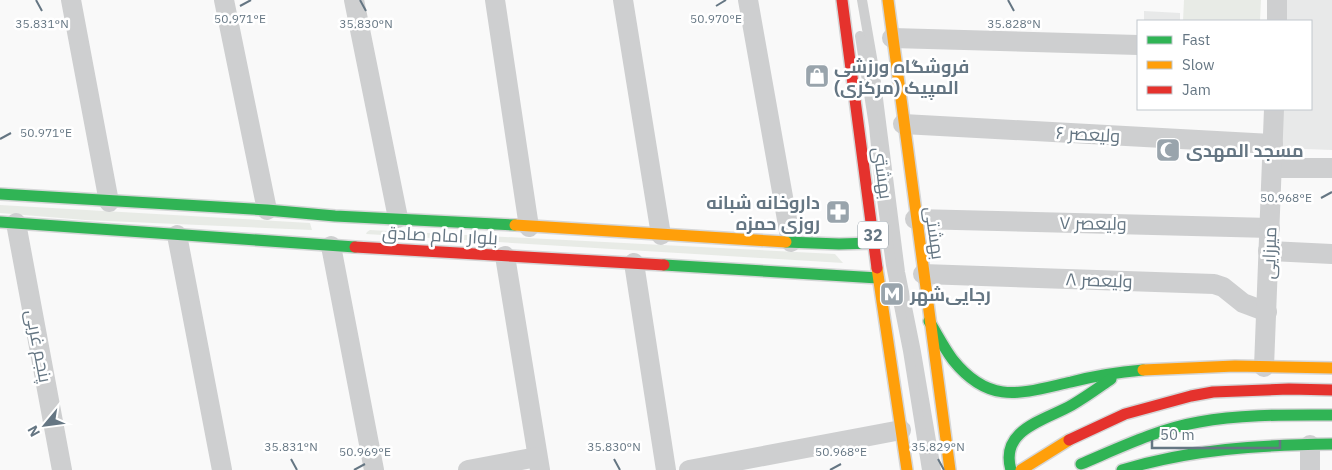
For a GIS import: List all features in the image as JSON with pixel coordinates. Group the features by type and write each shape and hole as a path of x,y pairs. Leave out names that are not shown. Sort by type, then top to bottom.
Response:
{"main road":[{"name":"بهشتى","path":"842,0 878,278 907,470"},
{"name":"بهشتی","path":"888,0 915,219 950,470"},
{"name":"بلوار امام صادق","path":"0,194 267,210 333,230 504,256 843,278 878,278"},
{"name":"بلوار امام صادق","path":"8,222 177,234 333,230 398,218 661,235 838,244 874,244"},
{"path":"838,244 848,250 850,260 848,274 843,278"},
{"path":"930,321 953,360 973,378 995,391 1013,395 1075,380 1121,372 1192,368 1332,368"},
{"path":"1011,470 1009,463 1012,443 1026,428 1072,405 1121,372"},
{"path":"1020,470 1069,440 1125,414 1191,396 1213,392 1332,390"},
{"path":"1077,467 1136,440 1197,422 1293,415 1332,415"},
{"path":"1122,470 1162,458 1203,450 1332,444"}],"street":[{"path":"71,0 109,202"},
{"path":"224,0 267,210"},
{"path":"354,0 398,218"},
{"path":"495,0 528,227"},
{"path":"623,0 661,235"},
{"path":"748,0 791,242"},
{"path":"1277,0 1277,20"},
{"path":"892,38 1137,45"},
{"name":"میرزایی","path":"1264,367 1274,110"},
{"name":"ولیعصر ۶","path":"903,124 1273,144"},
{"path":"1272,168 1332,168"},
{"name":"ولیعصر ۷","path":"915,219 1270,228"},
{"name":"پنجم غربی","path":"8,222 62,470"},
{"path":"333,230 374,470"},
{"path":"177,234 222,470"},
{"path":"1268,251 1332,254"},
{"path":"468,470 538,463 504,256"},
{"path":"634,263 666,470"},
{"name":"ولیعصر ۸","path":"923,274 1214,284 1223,288 1243,303 1267,312"},
{"path":"689,470 901,430"},
{"path":"1310,444 1310,470"}],"lane":[{"path":"854,0 869,88 891,265 908,351 927,470"},
{"path":"862,0 875,74 900,272 936,470"}],"shaded area":[{"path":"1184,0 1261,0 1260,20 1183,20"},
{"path":"1287,0 1332,0 1332,150 1280,148 1282,110 1312,110 1312,20 1286,20"},
{"path":"1144,11 1180,13 1180,20 1144,20"},
{"path":"0,205 310,223 312,230 85,220 0,213"},
{"path":"370,230 835,254 843,263 366,234"}],"traffic: fast":[{"path":"0,194 267,210 335,216 515,225"},
{"path":"0,222 355,247"},
{"path":"786,242 874,243"},
{"path":"664,265 878,278"},
{"path":"929,321 953,360 967,375 980,384 994,390 1008,392 1037,390 1098,376 1143,370"},
{"path":"1011,470 1009,456 1012,445 1018,435 1038,421 1077,402 1111,379"},
{"path":"1081,464 1154,434 1199,422 1248,416 1332,415"},
{"path":"1122,470 1174,457 1226,449 1332,444"}],"traffic: slow":[{"path":"888,0 950,470"},
{"path":"515,225 786,242"},
{"path":"877,268 907,470"},
{"path":"1143,370 1235,366 1332,368"},
{"path":"1021,470 1069,440"}],"traffic: jam":[{"path":"842,0 877,268"},
{"path":"355,247 664,265"},
{"path":"1069,440 1125,414 1191,396 1213,392 1289,389 1332,390"}],"place":[{"name":"فروشگاه ورزشی المپیک (مرکزی)","path":"817,76"},
{"name":"مسجد المهدی","path":"1168,150"},
{"name":"داروخانه شبانه روزی حمزه","path":"838,212"},
{"name":"رجایی‌شهر","path":"892,294"}]}
